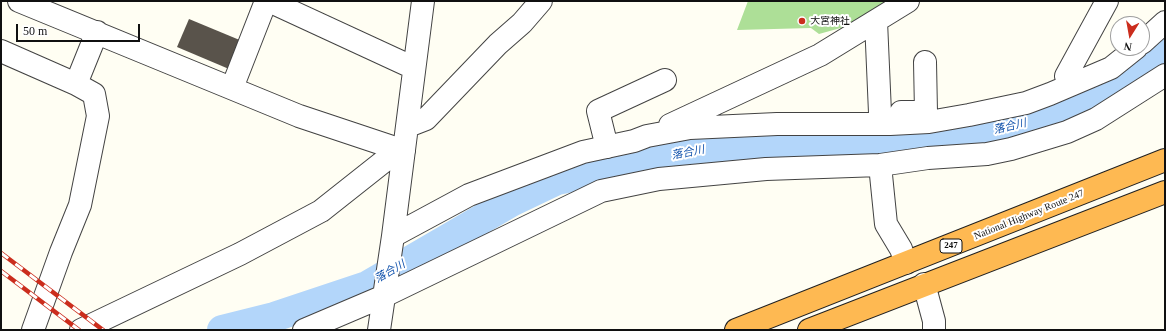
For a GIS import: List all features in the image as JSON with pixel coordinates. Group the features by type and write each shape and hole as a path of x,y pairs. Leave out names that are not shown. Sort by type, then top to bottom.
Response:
{"highway":[{"name":"National Highway Route 247","path":"736,330 1165,160"},
{"path":"809,330 924,284 1165,192"}],"street":[{"path":"19,1 299,116 404,151"},
{"path":"232,88 267,1 414,68"},
{"path":"379,330 408,126 423,1"},
{"path":"408,126 426,119 498,44 522,23 541,1"},
{"path":"393,236 469,195 583,152 634,141 647,136 820,55 908,1"},
{"path":"1066,76 1107,1"},
{"path":"876,21 880,113"},
{"path":"1150,35 1165,22"},
{"path":"76,84 97,32"},
{"path":"1,51 76,84 94,94 98,116 80,205 61,252 33,330"},
{"path":"647,136 690,128 930,122 997,110 1026,103 1111,68 1126,56"},
{"path":"762,125 774,119 926,112 925,62"},
{"path":"304,330 601,191 659,179 766,169 880,165 928,158 987,154 1067,132 1096,119 1165,75"},
{"path":"606,147 598,111 665,80"},
{"path":"81,330 240,254 321,211 388,158 404,151"},
{"path":"880,165 886,224 901,249 906,263"},
{"path":"924,284 934,321 934,330"}],"green space":[{"name":"大宮神社","path":"748,1 908,1 887,15 819,34 811,28 737,30"}],"building":[{"path":"189,19 242,41 229,69 177,47"}],"waterway":[{"name":"落合川","path":"222,330 274,317 367,286 511,202 557,180 677,153 705,149 933,144 947,142 1031,122 1080,105 1103,93 1125,78 1165,45"}],"railway":[{"path":"1,253 103,330"},
{"path":"1,271 79,330"}],"place":[{"name":"大宮神社","path":"802,21"}]}
